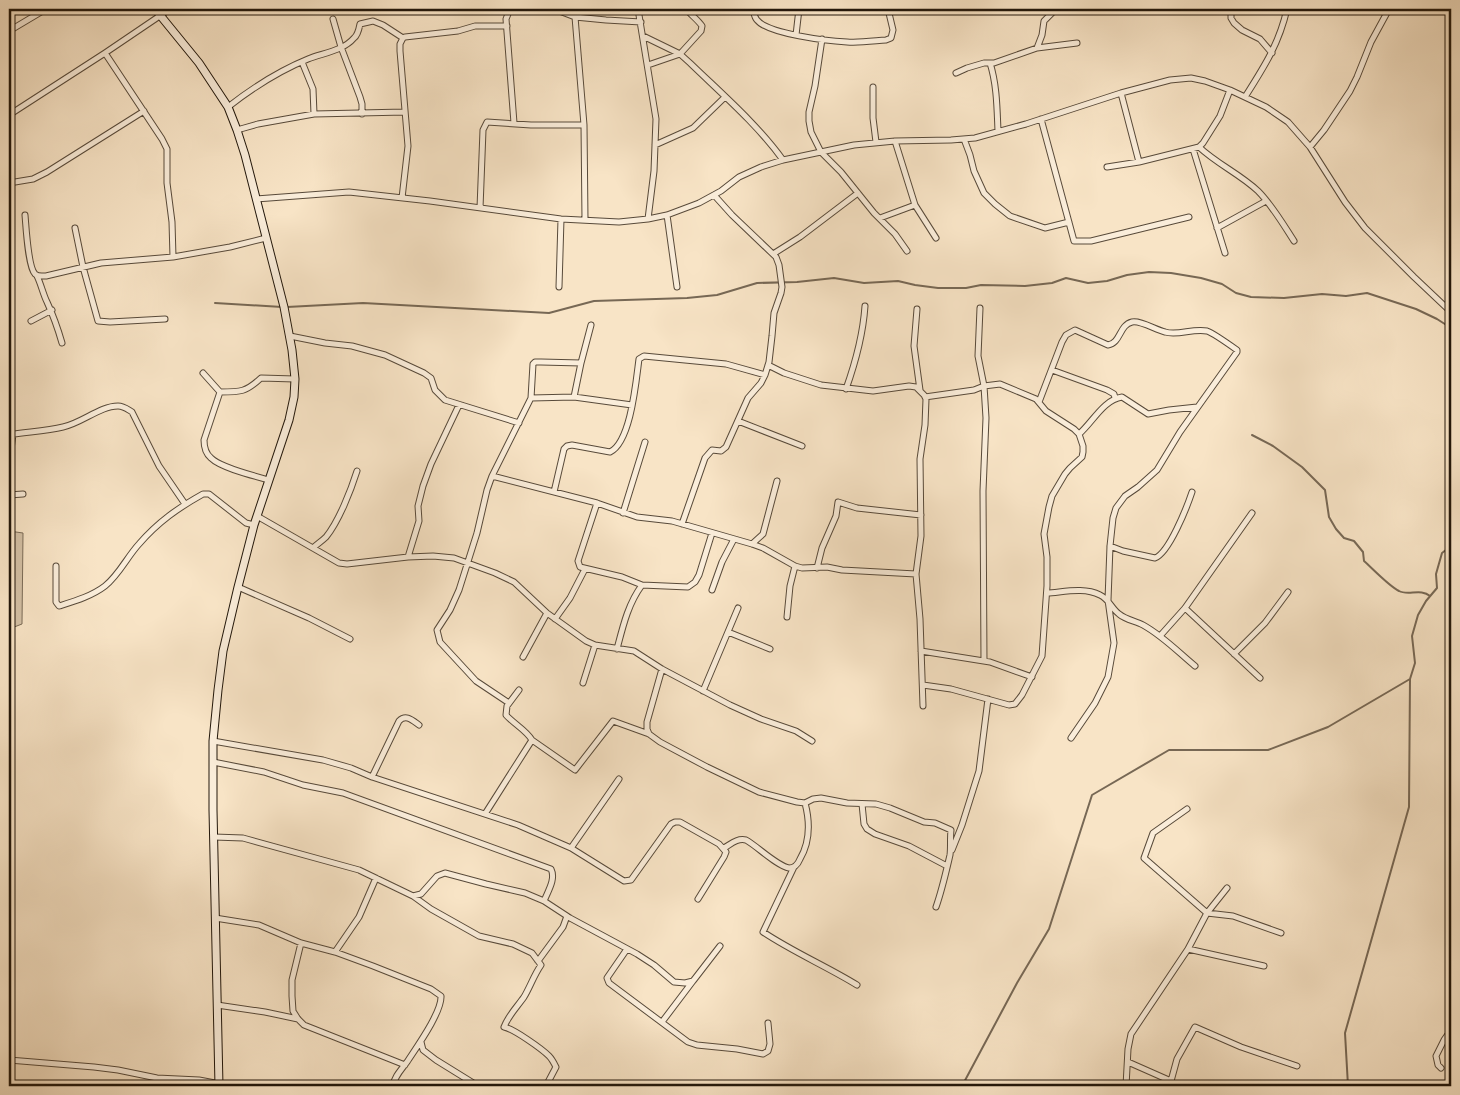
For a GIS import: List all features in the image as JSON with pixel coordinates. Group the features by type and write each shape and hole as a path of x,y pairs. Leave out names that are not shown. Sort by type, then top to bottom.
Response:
{"main road":[{"path":"157,12 199,63 228,107 237,130 284,307 290,336 295,379 294,397 289,420 254,525 238,587 223,652 218,690 213,762 219,1085"}],"street":[{"path":"9,31 46,9"},
{"path":"9,115 140,31 157,12 170,9"},
{"path":"510,9 506,19 514,123"},
{"path":"554,9 575,16 641,22"},
{"path":"638,9 656,119 656,144 648,219"},
{"path":"648,65 680,54 702,28 701,24 686,9"},
{"path":"753,9 757,20 773,30 822,40 848,42 886,40 891,38 893,30 888,9"},
{"path":"796,35 799,9"},
{"path":"936,9 948,9"},
{"path":"1036,48 1042,35 1044,21 1056,9"},
{"path":"1231,9 1231,18 1234,23 1260,40 1272,53"},
{"path":"1245,98 1272,53 1280,36 1287,9"},
{"path":"1310,147 1324,130 1350,91 1371,42 1389,9"},
{"path":"575,16 584,125 585,220"},
{"path":"333,19 341,47 360,97 362,114"},
{"path":"228,107 266,82 302,62 341,47 354,38 360,24 373,21 383,24 403,38"},
{"path":"402,198 408,146 400,51 400,44 403,38 406,36 458,31 475,26 507,26"},
{"path":"643,36 680,54 757,129 783,160"},
{"path":"822,40 809,112 811,132 821,152 895,234 907,251"},
{"path":"956,73 1036,48 1077,43"},
{"path":"105,53 162,138 167,149 167,183 172,222 173,257"},
{"path":"302,62 312,86 314,114"},
{"path":"990,63 998,131"},
{"path":"256,199 349,192 562,219 619,222 648,219 667,215 699,203 721,192 740,177 761,167 783,160 876,142 975,138 1121,93 1170,80 1191,78 1230,90 1266,107 1288,122 1310,147 1355,218 1451,312"},
{"path":"873,87 873,118 876,142"},
{"path":"1107,167 1139,162 1199,147 1220,116 1230,90"},
{"path":"1121,93 1139,162"},
{"path":"656,144 693,128 725,97"},
{"path":"9,183 33,179 47,172 144,111"},
{"path":"237,130 258,124 314,114 405,112"},
{"path":"1040,119 1074,241 1092,241 1189,217"},
{"path":"480,208 483,127 487,122 531,125 584,125"},
{"path":"964,139 974,171 984,193 1010,216 1045,228 1069,222"},
{"path":"895,141 915,205 936,238"},
{"path":"1199,147 1214,160 1250,184 1266,201 1294,241"},
{"path":"1193,149 1225,252"},
{"path":"773,254 800,237 858,193"},
{"path":"682,524 705,458 712,450 721,451 726,446 748,398 761,383 765,375 768,365 774,313 782,287 779,266 773,254 714,195"},
{"path":"1218,228 1266,201"},
{"path":"880,218 915,205"},
{"path":"25,215 32,272 37,276 42,286 62,343"},
{"path":"667,215 677,287"},
{"path":"559,287 562,219"},
{"path":"76,228 83,267 98,321 165,319"},
{"path":"37,276 46,276 101,263 173,257 266,238"},
{"path":"846,389 858,353 863,330 865,306"},
{"path":"980,308 978,356 984,386 986,418 983,491 984,661"},
{"path":"916,309 914,346 920,390"},
{"path":"31,321 52,310"},
{"path":"1039,402 1066,335 1075,330 1108,345 1115,343 1123,328 1131,322 1136,322 1169,333 1208,331 1237,350 1180,432 1157,470 1119,503 1113,518 1110,546 1108,600 1114,643 1108,677 1095,703 1071,738"},
{"path":"574,397 591,325"},
{"path":"290,336 352,346 385,355 431,378 439,396 445,400 519,423"},
{"path":"554,492 564,449 567,446 572,445 610,452 618,446 630,414 639,359 644,356 726,364 765,375"},
{"path":"509,703 476,681 440,642 437,630 450,610 459,590 492,476 531,398 534,362 581,363"},
{"path":"768,365 784,373 821,385 873,391 909,386 916,387 925,397 926,425 920,459 921,536 916,574 923,706"},
{"path":"1052,370 1107,390 1114,394 1115,398"},
{"path":"203,373 220,392 235,392 250,388 261,378 295,379"},
{"path":"923,685 951,689 1009,705 1015,704 1022,695 1042,656 1047,557 1044,534 1049,507 1052,496 1065,474 1082,457 1083,452 1079,434 1074,429 1046,411 1039,402 1030,396 1000,384 925,397"},
{"path":"220,392 204,440 204,448 210,458 218,462 250,475 269,480"},
{"path":"531,398 574,397 632,405"},
{"path":"1079,434 1115,398 1122,397 1148,414 1197,408"},
{"path":"408,557 419,521 418,506 423,486 431,464 460,405"},
{"path":"9,465 11,434 64,427 110,407 125,407 132,412 159,466 185,504"},
{"path":"738,421 802,446"},
{"path":"623,513 645,442"},
{"path":"313,548 325,537 334,523 351,491 357,471"},
{"path":"492,476 597,503 637,517 672,521 752,544 764,548 795,566 916,574"},
{"path":"752,544 763,534 777,481"},
{"path":"1110,546 1117,550 1155,558 1159,556 1174,534 1192,492"},
{"path":"9,495 23,494"},
{"path":"56,566 56,602 59,606 92,593 109,581 139,544 169,515 203,494 209,494 246,523 254,525"},
{"path":"817,568 822,548 836,516 838,502 857,508 921,516"},
{"path":"597,503 578,560 580,568 605,572 642,585 688,587 695,582 712,533"},
{"path":"1160,636 1185,608 1252,513"},
{"path":"257,516 339,563 346,564 408,557 454,558 467,562 514,582 547,613 586,642 634,652 662,670 703,691 761,718 796,731 812,741"},
{"path":"712,590 722,562 734,539"},
{"path":"786,616 795,566"},
{"path":"555,619 570,598 585,569"},
{"path":"617,649 624,618 634,596 642,585"},
{"path":"238,587 350,638"},
{"path":"1046,593 1082,590 1100,594 1108,600 1117,613 1142,624 1160,636 1195,666"},
{"path":"1234,654 1265,623 1288,592"},
{"path":"703,691 738,608"},
{"path":"1185,608 1260,678"},
{"path":"523,657 547,613"},
{"path":"728,632 770,649"},
{"path":"583,683 595,645"},
{"path":"921,651 990,662 1032,677"},
{"path":"648,734 647,722 662,670"},
{"path":"519,690 509,703 505,711 506,715 532,740 575,770 613,721 648,734 707,767 759,792 805,803 813,799 822,798 862,804 876,804 924,822 935,822 952,830 950,853"},
{"path":"936,907 942,890 950,853 962,825 979,771 988,699"},
{"path":"372,777 399,721 406,717 419,725"},
{"path":"485,814 532,740"},
{"path":"214,742 323,760 351,768 372,777 518,825 571,848 617,877 627,881 631,880 671,824 680,822 719,844 726,852 698,899"},
{"path":"213,762 264,772 302,784 343,793 551,869 553,879 544,901"},
{"path":"571,848 620,779"},
{"path":"805,803 808,816 808,834 805,850 794,867 763,932 783,946 833,970 857,985"},
{"path":"862,804 864,824 867,829 875,834 910,846 946,866"},
{"path":"1187,809 1154,833 1144,858 1207,913 1233,916 1281,933"},
{"path":"214,838 243,838 359,870 413,896 431,909 479,936 513,944 532,953 541,965 525,995 504,1027 510,1028 524,1037 550,1057 556,1067 546,1086"},
{"path":"724,848 736,840 746,840 781,865 789,868 794,867"},
{"path":"413,896 421,894 437,876 445,873 525,893 544,901 654,965 674,982 693,982"},
{"path":"335,952 359,917 376,878"},
{"path":"1126,1086 1131,1034 1188,949 1207,913 1227,888"},
{"path":"538,960 563,928 567,916"},
{"path":"215,918 259,925 300,943 335,952 373,966 431,989 441,996 440,1006 420,1042 396,1077 393,1086"},
{"path":"300,943 292,980 293,1011 298,1019 304,1025 405,1065"},
{"path":"662,1022 720,946"},
{"path":"627,949 608,978 609,983 688,1042 697,1045 763,1054 768,1050 770,1044 768,1023"},
{"path":"1188,949 1264,966"},
{"path":"218,1005 298,1019"},
{"path":"1128,1062 1170,1081 1177,1059 1195,1027 1241,1047 1297,1066"},
{"path":"1441,1068 1436,1056 1451,1030"},
{"path":"420,1042 423,1050 436,1060 478,1086"},
{"path":"9,1060 94,1067 165,1080 199,1080 231,1086"}],"shaded area":[{"path":"9,531 23,533 22,624 9,629"}],"waterway":[{"path":"287,307 363,303 549,313 594,301 687,298 717,295 757,283 797,282 834,278 864,283 898,281 938,288 966,288 981,285 1025,286 1052,283 1066,278 1088,283 1149,272 1171,273 1201,278 1222,284 1236,293 1251,297 1284,298 1322,294 1346,296 1367,293 1416,309 1451,328"},
{"path":"215,303 282,307"},
{"path":"1252,435 1273,446 1302,467 1325,490 1329,517 1336,529 1344,538 1354,541 1363,552 1364,561 1381,577 1399,591 1406,593 1419,592 1430,596"},
{"path":"1348,1086 1345,1033 1409,807 1410,679 1415,663 1412,636 1418,615 1426,601 1437,588 1436,574 1442,553 1451,546"},
{"path":"962,1086 1017,983 1049,929 1092,795 1169,750 1268,750 1328,727 1410,679"}]}
